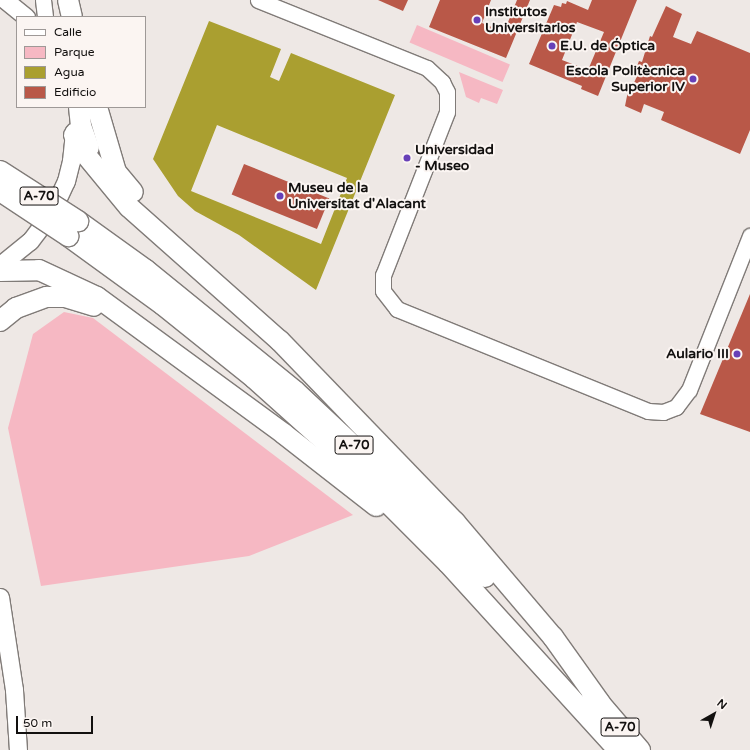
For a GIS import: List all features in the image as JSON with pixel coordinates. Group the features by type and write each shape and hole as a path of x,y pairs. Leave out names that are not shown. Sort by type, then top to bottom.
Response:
{"highway":[{"path":"68,0 72,16"},
{"path":"79,108 85,140 94,156 132,202 197,266"},
{"path":"97,108 116,172 166,226 197,266"},
{"path":"74,135 81,149 110,186 280,341 455,522 553,637 600,703"},
{"name":"A-70","path":"0,171 254,378 348,462 448,563 618,750"},
{"name":"A-70","path":"0,191 73,229 146,270 244,348 338,430 408,497 472,563 600,703 640,750"},
{"path":"0,271 38,270 97,296 170,352 284,434 368,499 413,540 448,563"},
{"path":"0,321 28,302 47,297 65,297 99,308 170,352"}],"main road":[{"path":"5,0 25,16"},
{"path":"0,265 30,241 51,213 66,181 74,135 72,108"},
{"path":"0,598 14,690 18,750"}],"street":[{"path":"43,0 45,16"},
{"path":"258,0 427,68 442,82 447,92 447,112 383,275 383,291 386,299 397,310 648,411 663,412 676,407 689,390 750,236"}],"green space":[{"path":"417,25 510,64 503,82 410,42"},
{"path":"459,72 503,90 497,104 481,98 479,103 466,97"},
{"path":"64,312 93,318 353,515 249,556 41,586 8,428 33,334"}],"water":[{"path":"209,21 281,49 270,77 279,81 291,53 395,95 316,290 239,235 195,211 178,196 153,159","holes":["217,125 347,178 321,244 191,191"]}],"building":[{"path":"378,0 408,0 403,11"},
{"path":"440,0 491,0 482,23 504,32 517,0 530,0 506,58 429,27"},
{"name":"E.U. de Óptica","path":"592,0 637,0 598,96 581,89 582,86 529,64 554,5 561,7 562,3 566,4 567,1 588,10","holes":["577,22 604,32 588,70 562,60"]},
{"name":"Escola Politècnica Superior IV","path":"666,6 682,14 673,37 691,44 697,31 750,53 750,130 740,154 661,120 664,112 644,104 641,113 625,106 629,86 632,87 639,72 635,71 639,61 642,62 650,36 652,37"},
{"name":"Museu de la Universitat d'Alacant","path":"244,164 329,198 317,229 232,195"},
{"name":"Aulario III","path":"750,294 750,432 700,414"}],"place":[{"name":"Institutos Universitarios","path":"477,20"},
{"name":"E.U. de Óptica","path":"552,46"},
{"name":"Escola Politècnica Superior IV","path":"693,79"},
{"name":"Universidad - Museo","path":"407,158"},
{"name":"Museu de la Universitat d'Alacant","path":"280,196"},
{"name":"Aulario III","path":"737,354"}]}
